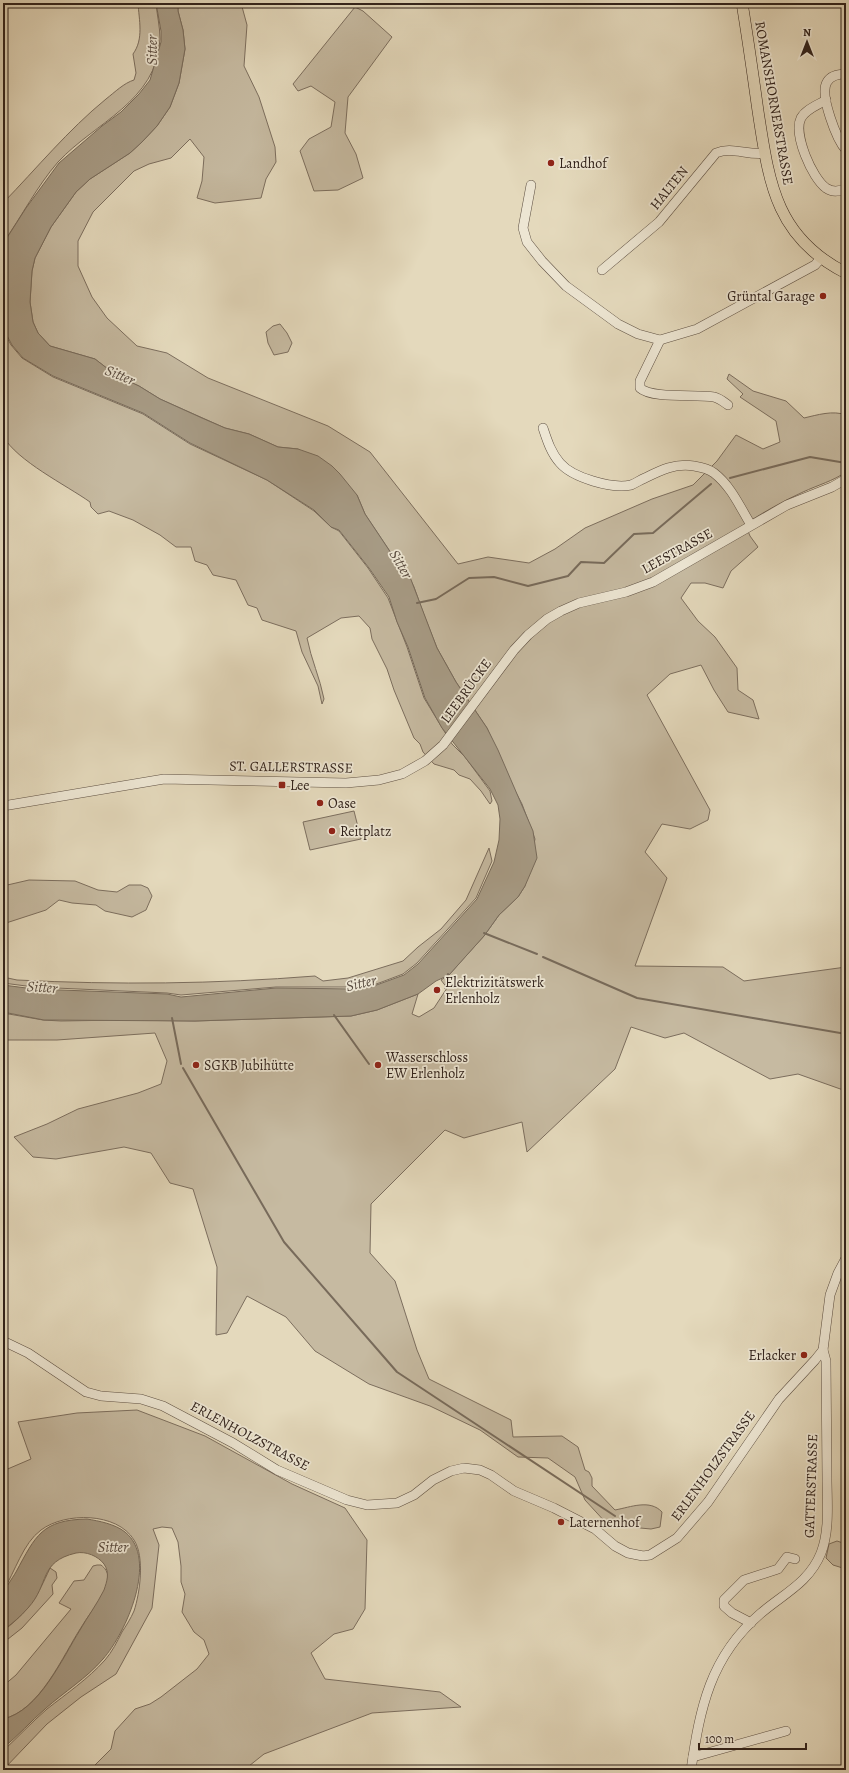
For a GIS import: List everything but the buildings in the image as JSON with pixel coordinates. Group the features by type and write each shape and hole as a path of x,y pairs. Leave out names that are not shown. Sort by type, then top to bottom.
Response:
{"main road":[{"name":"ROMANSHORNERSTRASSE","path":"742,3 769,176 781,211 802,241 821,258 846,273"}],"street":[{"path":"846,74 835,75 826,83 826,100 831,122 838,138 846,150"},
{"path":"826,100 810,109 801,118 799,127 800,138 811,167 824,187 833,191 846,188"},
{"name":"HALTEN","path":"602,270 660,222 716,154 726,150 758,154 765,153"},
{"path":"530,185 524,233 527,242 542,261 566,286 618,324 638,334 660,340 697,329 815,265 821,258"},
{"path":"660,340 640,381 639,385 643,391 663,395 715,398 728,405"},
{"path":"543,428 551,450 561,465 574,474 612,486 633,484 667,467 683,465 698,467 713,472 733,494 751,525"},
{"name":"LEESTRASSE","path":"522,641 537,626 561,611 579,603 626,592 653,582 787,505 832,487 846,479"},
{"name":"LEEBRÜCKE","path":"431,756 450,737 522,641"},
{"name":"ST. GALLERSTRASSE","path":"3,806 164,779 346,783 370,782 402,774 419,765 431,756"},
{"name":"GATTERSTRASSE","path":"691,1770 699,1720 710,1684 724,1657 739,1636 759,1615 789,1593 808,1576 816,1564 824,1543 827,1515 827,1439 826,1361 823,1350 830,1295 838,1273 846,1258"},
{"name":"ERLENHOLZSTRASSE","path":"3,1341 28,1353 86,1392 101,1396 141,1399 163,1406 233,1443 277,1470 347,1500 367,1505 397,1503 414,1495 433,1480 451,1471 464,1468 480,1470 514,1491 575,1518 595,1529 615,1546 628,1554 638,1556 650,1555 677,1538 708,1502 779,1399 823,1350"},
{"path":"751,1623 732,1613 724,1606 724,1600 748,1578 778,1569 787,1557 795,1559"},
{"path":"693,1757 786,1731"}],"shaded area":[{"path":"138,3 156,3 160,39 156,61 148,79 136,95 122,109 73,148 50,171 3,243 3,203 79,123 116,91 134,80 136,73 133,54 139,42 140,36"},
{"path":"178,3 241,3 247,25 244,66 259,97 275,147 276,162 266,179 261,198 215,203 197,198 202,181 204,157 190,139 171,158 149,164 134,171 93,212 78,241 78,266 92,297 107,318 137,346 167,353 208,378 328,426 370,452 458,564 488,557 529,563 555,549 585,528 652,499 693,485 717,461 736,435 763,449 780,442 776,421 740,397 743,394 727,379 729,374 753,391 786,401 804,418 830,413 846,415 846,472 788,499 745,524 750,536 758,547 731,571 723,588 705,583 691,583 681,598 698,621 715,637 737,668 738,690 753,700 759,719 728,712 701,665 670,674 647,695 710,810 708,820 690,829 662,824 645,852 667,878 635,966 723,967 744,981 846,967 846,1091 798,1074 770,1079 684,1033 665,1038 631,1027 615,1069 527,1152 522,1122 464,1138 445,1130 371,1204 370,1253 395,1281 417,1350 429,1379 511,1420 513,1437 562,1436 578,1447 585,1470 589,1472 592,1478 592,1486 615,1510 640,1505 652,1506 662,1512 660,1527 651,1529 608,1525 585,1500 575,1477 548,1458 518,1457 480,1430 430,1406 369,1384 315,1351 286,1317 247,1296 227,1333 216,1335 217,1267 193,1189 170,1183 151,1153 124,1147 56,1159 33,1157 14,1137 47,1124 78,1109 138,1093 161,1084 167,1061 155,1033 57,1040 3,1040 3,1013 43,1020 61,1021 195,1021 351,1016 377,1010 418,994 412,1014 419,1017 434,1008 447,988 441,980 449,975 484,936 499,915 518,897 525,886 535,839 522,804 511,783 487,728 456,682 437,648 414,587 405,569 395,559 365,514 357,495 298,449 278,447 249,434 225,428 160,399 139,386 117,376 95,359 50,346 38,333 33,322 30,302 32,271 35,258 51,227 76,192 90,179 130,153 157,126 170,107 179,83 185,49 183,30 178,11"},
{"path":"355,7 363,11 392,37 348,97 345,133 356,154 363,178 338,190 314,191 300,151 309,139 331,127 335,102 311,86 298,91 293,84"},
{"path":"280,324 292,343 288,352 274,355 268,343 266,332 273,326"},
{"path":"3,330 11,345 22,358 53,377 143,414 190,444 267,480 314,511 331,527 339,531 368,568 388,598 407,647 424,698 452,744 465,757 490,791 492,801 490,804 470,779 459,775 454,770 434,764 423,752 420,744 414,738 387,669 372,639 370,628 359,616 341,618 307,638 324,699 322,704 318,686 302,652 296,631 262,620 257,608 248,605 236,580 213,575 207,565 195,561 191,547 176,547 160,535 133,520 109,511 98,514 91,507 90,502 43,472 19,454 3,436"},
{"name":"Reitplatz","path":"354,811 361,839 310,850 303,822"},
{"path":"489,848 492,861 476,898 417,963 403,974 371,986 276,987 181,995 167,993 34,987 3,983 3,977 17,980 91,983 240,981 315,976 323,981 348,978 403,961 441,929 466,900"},
{"path":"29,880 75,881 98,890 117,892 129,885 141,885 148,888 152,896 146,910 132,917 105,911 96,905 72,903 59,900 46,910 3,924 3,886"},
{"path":"137,1410 205,1436 292,1484 345,1508 367,1540 365,1609 353,1629 334,1634 311,1653 325,1679 440,1692 461,1707 372,1713 264,1754 244,1770 90,1770 111,1749 115,1731 135,1709 150,1704 161,1697 197,1669 209,1654 204,1640 194,1632 182,1612 185,1594 181,1582 178,1542 172,1528 162,1527 153,1529 159,1545 152,1608 116,1674 81,1697 47,1724 3,1770 3,1751 47,1709 91,1674 110,1654 134,1611 140,1585 140,1565 137,1547 134,1540 126,1531 116,1524 103,1520 76,1518 51,1524 41,1530 29,1542 3,1591 3,1471 31,1459 18,1422 77,1413"},
{"path":"837,1541 846,1544 846,1569 833,1565 826,1558 829,1544"},
{"path":"97,1565 104,1567 107,1572 108,1578 105,1591 39,1694 16,1714 3,1719 3,1686 16,1675 71,1609 59,1603 74,1581 84,1580 93,1566"},
{"path":"50,1568 56,1572 57,1578 52,1585 53,1594 22,1628 3,1643 3,1631 26,1610 41,1587"}],"water":[{"path":"156,3 178,3 178,11 183,30 185,49 179,83 170,107 157,126 130,153 90,179 76,192 51,227 35,258 32,271 30,302 33,322 38,333 50,346 95,359 117,376 139,386 160,399 225,428 249,434 278,447 298,449 318,456 340,474 357,495 365,514 395,559 410,577 437,648 456,682 487,728 533,831 537,858 525,886 518,897 499,915 484,936 449,975 436,981 418,994 377,1010 351,1016 195,1021 44,1020 3,1012 3,985 34,989 167,994 181,997 276,988 354,989 371,987 404,975 418,964 477,899 494,862 499,840 500,819 498,805 490,789 442,728 425,698 389,597 369,568 339,530 331,527 314,510 267,480 190,443 143,413 53,376 23,358 12,345 3,328 3,244 26,208 59,163 102,126 121,112 139,94 150,80 161,42 161,31"},
{"name":"Sitter","path":"87,1519 117,1527 125,1532 135,1544 139,1560 139,1577 129,1615 112,1647 97,1666 45,1709 3,1748 3,1719 16,1714 28,1706 48,1682 104,1590 107,1580 107,1571 106,1567 101,1561 88,1553 76,1553 64,1557 50,1568 35,1599 28,1608 3,1630 3,1596 6,1587 29,1548 42,1532 50,1526 60,1522"}],"waterway":[{"path":"730,478 810,457 846,463"},
{"path":"417,603 436,599 469,578 494,577 528,586 568,576 581,562 604,563 634,534 653,533 711,484"},
{"path":"484,933 537,954"},
{"path":"543,957 637,998 846,1034"},
{"path":"445,988 448,974"},
{"path":"334,1015 369,1064"},
{"path":"172,1018 181,1064"},
{"path":"183,1068 284,1242 397,1372 615,1516"}],"place":[{"name":"Landhof","path":"551,163"},
{"name":"Grüntal Garage","path":"823,296"},
{"name":"Lee","path":"282,785"},
{"name":"Oase","path":"320,803"},
{"name":"Reitplatz","path":"332,831"},
{"name":"Elektrizitätswerk Erlenholz","path":"437,990"},
{"name":"SGKB Jubihütte","path":"196,1065"},
{"name":"Wasserschloss EW Erlenholz","path":"378,1065"},
{"name":"Erlacker","path":"804,1355"},
{"name":"Laternenhof","path":"561,1522"}]}
